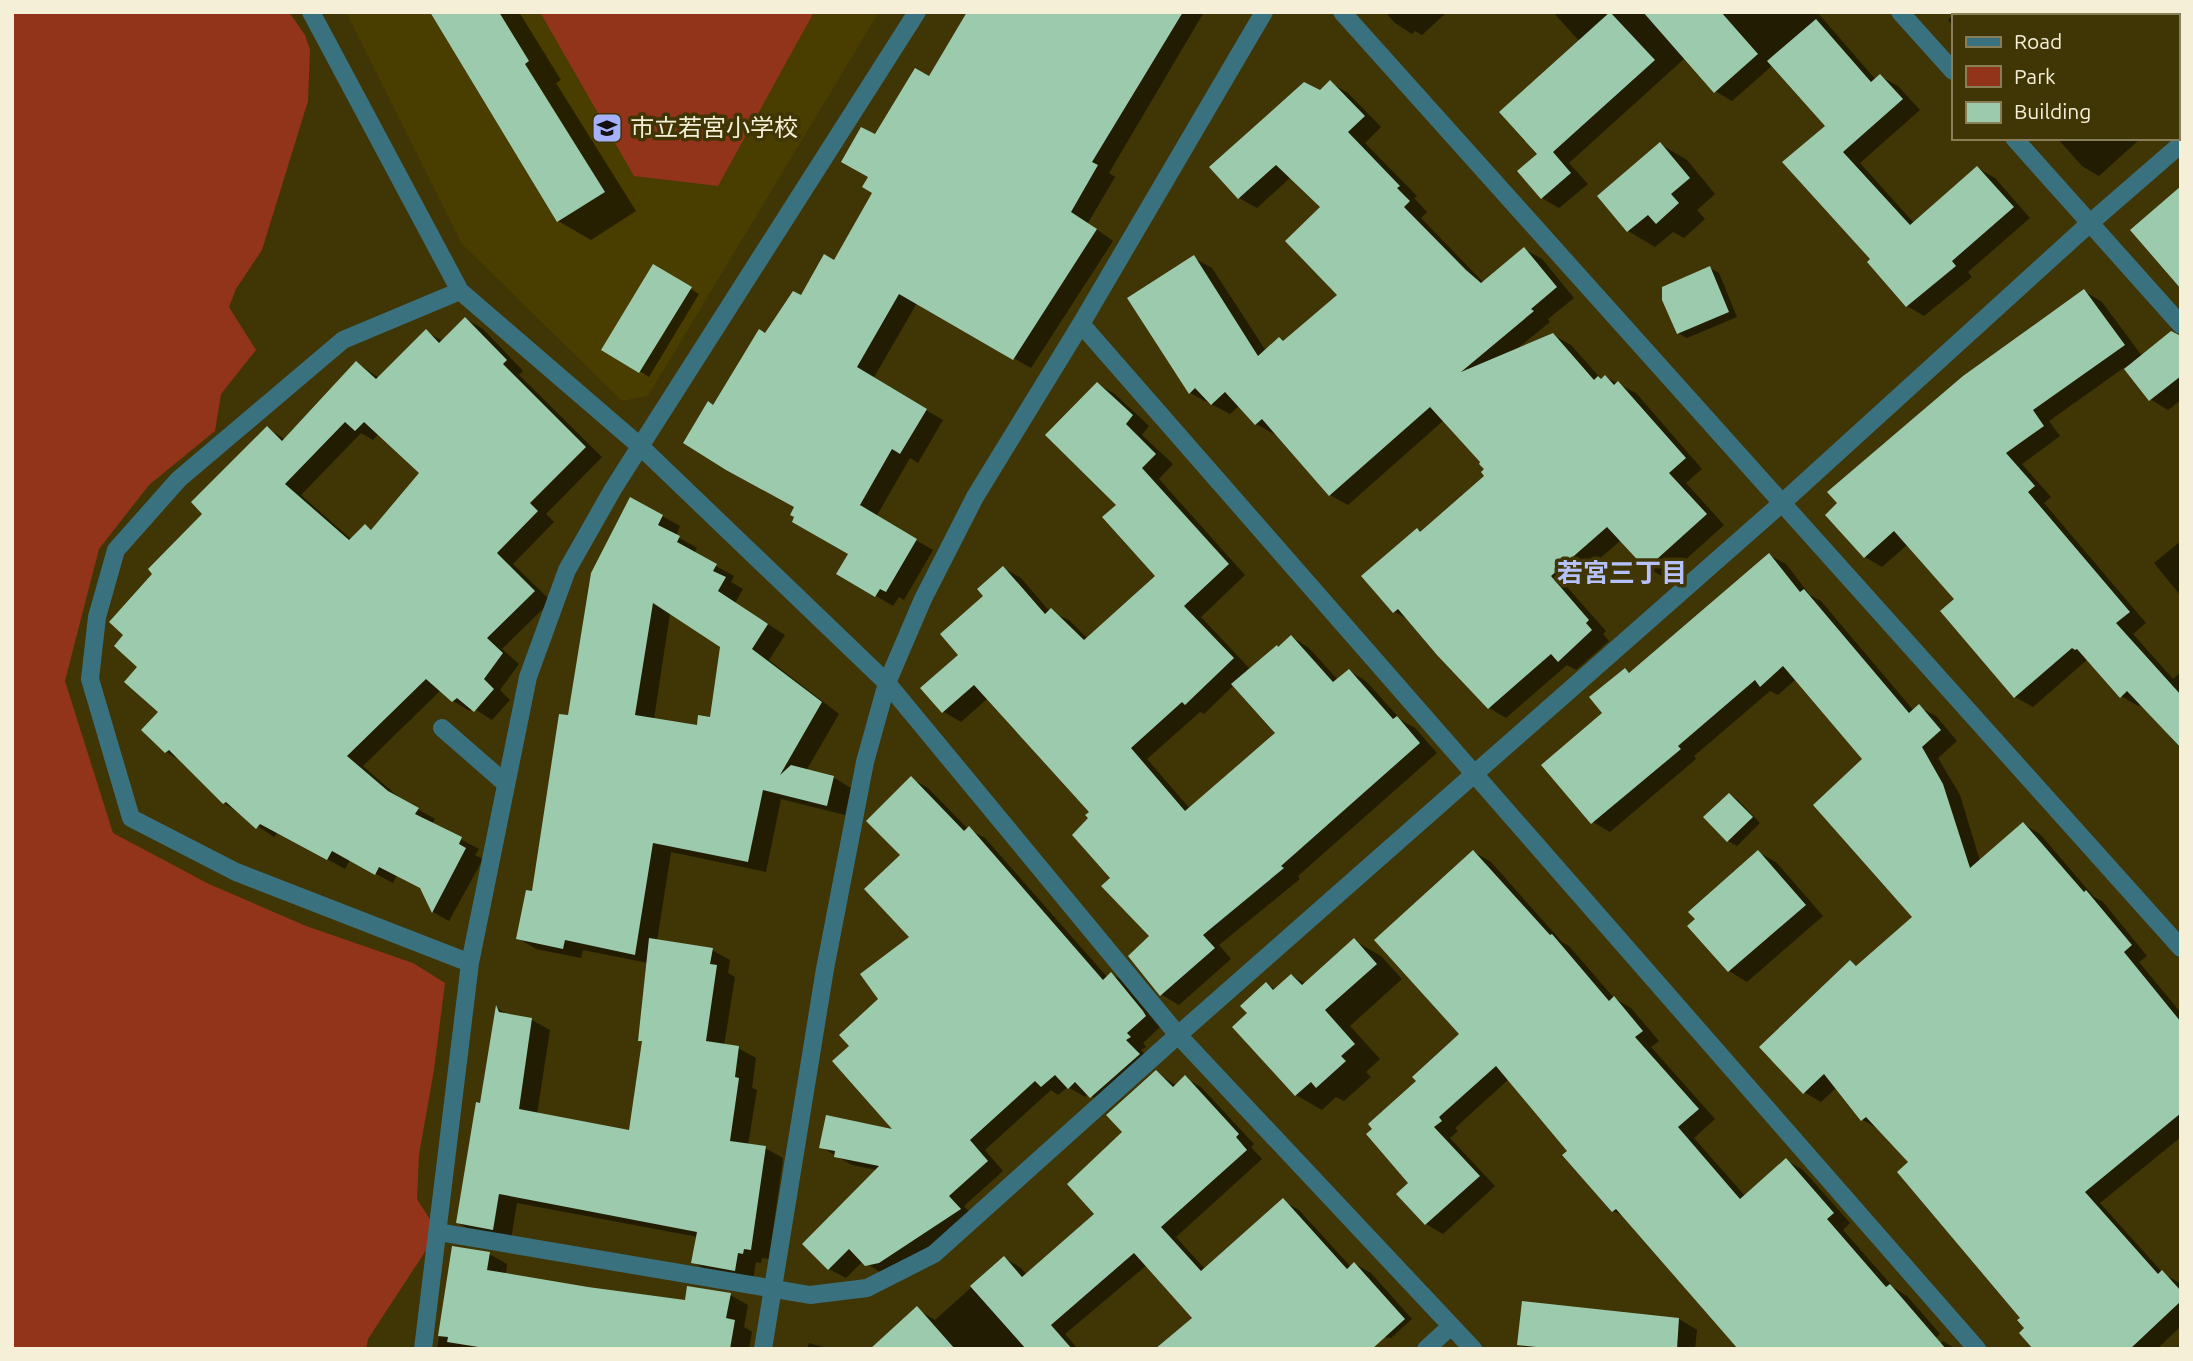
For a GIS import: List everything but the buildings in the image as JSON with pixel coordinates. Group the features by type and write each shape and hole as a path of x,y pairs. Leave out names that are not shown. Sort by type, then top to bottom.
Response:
{"street":[{"path":"311,12 460,291 641,447 887,683 1178,1035 1473,1349"},
{"path":"423,1349 470,963 528,677 568,570 613,489 917,12"},
{"path":"763,1349 825,969 865,762 887,683 923,599 975,497 1081,324 1264,12"},
{"path":"1342,12 2181,948"},
{"path":"1900,12 1952,70"},
{"path":"2016,140 2181,325"},
{"path":"438,1232 810,1294 867,1288 934,1254 1178,1035 1783,502 2090,223 2181,144"},
{"path":"460,291 343,340 179,479 116,550 97,617 90,679 131,818 236,872 470,963"},
{"path":"1081,324 1977,1349"},
{"path":"442,727 505,783"},
{"path":"1426,1349 1451,1326"}],"shaded area":[{"name":"市立若宮小学校","path":"346,12 879,12 648,396 622,401 462,244"}],"green space":[{"path":"12,12 289,12 305,35 310,50 308,101 262,250 236,289 229,307 256,350 221,394 215,431 149,485 99,549 65,681 113,833 209,884 306,926 413,963 445,983 434,1070 419,1155 417,1199 438,1232 368,1339 366,1349 12,1349"},
{"path":"540,12 814,12 718,186 634,176"}],"place":[{"name":"市立若宮小学校","path":"607,128"}],"district":[{"name":"若宮三丁目","path":"1622,573"}]}
